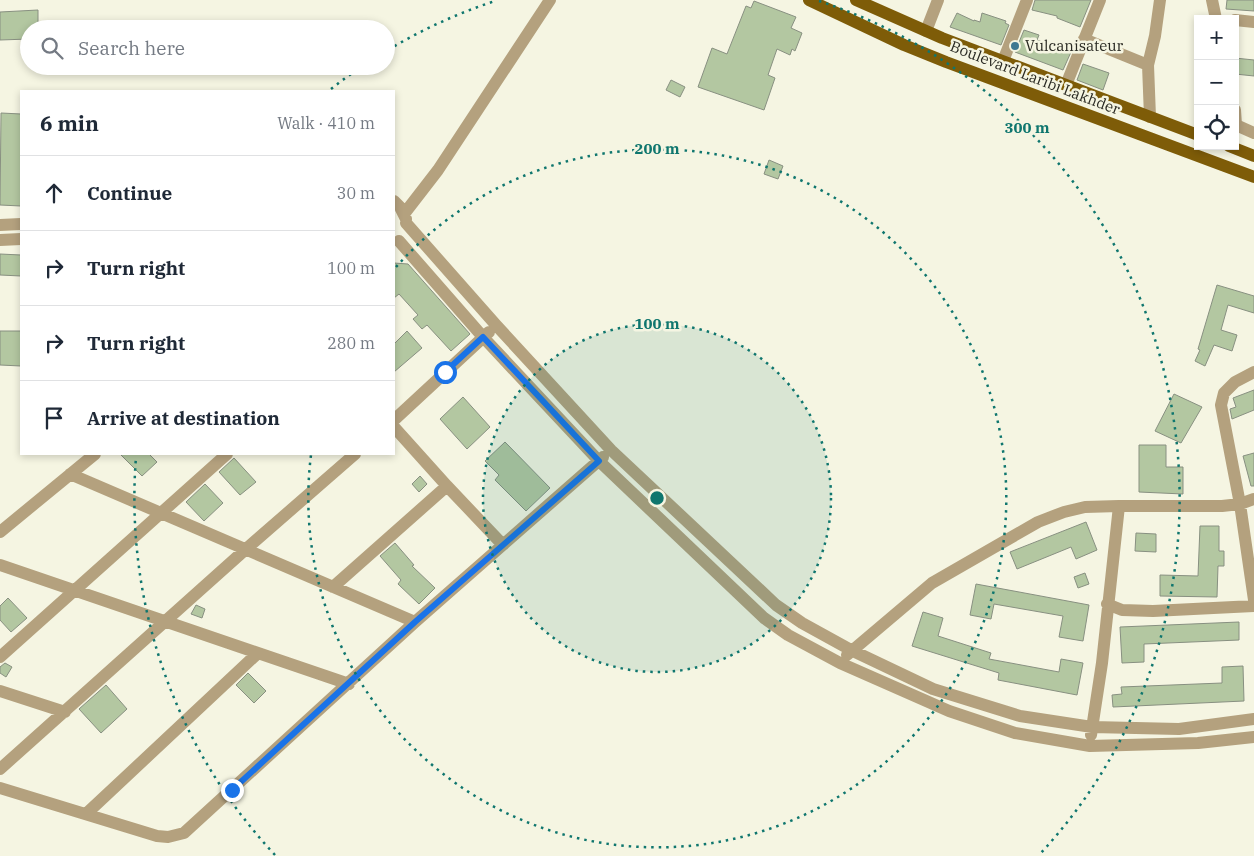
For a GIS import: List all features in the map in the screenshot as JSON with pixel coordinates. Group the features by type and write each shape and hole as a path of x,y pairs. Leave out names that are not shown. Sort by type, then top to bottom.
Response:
{"main road":[{"name":"Boulevard Laribi Lakhder","path":"809,0 904,45 946,62 1254,177"},
{"name":"Boulevard Laribi Lakhder","path":"856,0 926,31 1194,134"},
{"path":"1239,150 1254,156"}],"street":[{"path":"550,0 405,219 403,236 396,243 599,461 764,618 795,639 840,663 949,711 1015,733 1090,746 1198,743 1254,737"},
{"path":"926,31 938,0"},
{"path":"1003,61 1027,0"},
{"path":"1066,86 1100,0"},
{"path":"1150,117 1148,65 1160,0"},
{"path":"1212,0 1218,15"},
{"path":"1239,20 1254,22"},
{"path":"1084,39 1148,65"},
{"path":"1239,128 1254,133"},
{"path":"395,202 400,207 405,219 496,325 611,450 776,605 802,623 851,650 933,689 1020,716 1092,727 1178,729 1254,719"},
{"path":"0,225 20,224"},
{"path":"0,240 20,240"},
{"path":"395,419 496,325"},
{"path":"1254,372 1235,382 1224,393 1221,404 1240,504 1254,600"},
{"path":"395,428 504,545"},
{"path":"0,788 157,836 179,835 188,830 415,622 611,450"},
{"path":"0,532 94,455"},
{"path":"0,657 227,455"},
{"path":"0,769 354,455"},
{"path":"70,474 415,622"},
{"path":"332,586 447,486"},
{"path":"840,663 851,650 932,583 1038,522 1078,509 1119,506 1222,506 1240,504 1254,499"},
{"path":"1090,746 1102,663 1119,506"},
{"path":"0,565 349,684"},
{"path":"1108,604 1122,610 1153,611 1254,606"},
{"path":"86,814 258,653"},
{"path":"0,691 65,712"}],"building":[{"path":"1035,0 1091,0 1080,27 1057,18 1057,16 1032,10"},
{"path":"1227,0 1254,0 1254,11 1226,9"},
{"path":"754,1 796,17 791,28 802,33 795,51 792,49 790,55 777,49 768,75 775,78 764,110 698,87 712,48 727,54 746,6 751,8"},
{"path":"38,10 38,20 20,20 20,39 0,40 0,12"},
{"path":"957,13 980,22 982,13 1006,21 1005,23 1009,25 1001,45 950,27"},
{"path":"1024,30 1039,35 1037,40 1071,52 1063,70 1015,52"},
{"path":"1239,58 1254,60 1254,76 1239,74"},
{"path":"1083,64 1109,73 1103,90 1077,80"},
{"path":"671,80 685,87 680,97 666,90"},
{"path":"1,113 20,114 20,206 0,205"},
{"path":"769,160 783,166 778,179 764,174"},
{"path":"0,254 20,255 20,276 0,275"},
{"path":"395,263 408,264 470,334 451,351 427,325 422,329 413,319 418,315 399,294 395,297"},
{"path":"1217,285 1254,296 1254,313 1228,305 1221,330 1237,335 1232,351 1214,345 1205,366 1195,361 1200,350 1198,349"},
{"path":"0,331 20,331 20,366 0,365"},
{"path":"407,331 422,348 395,371 395,343"},
{"path":"1254,390 1254,410 1232,419 1230,409 1236,407 1233,398"},
{"path":"1174,394 1202,407 1181,443 1155,431"},
{"path":"463,397 490,427 467,449 440,419"},
{"path":"505,442 550,488 526,511 495,480 499,475 485,461"},
{"path":"1139,445 1166,445 1166,467 1183,467 1183,494 1139,492"},
{"path":"1254,453 1254,486 1251,486 1243,456"},
{"path":"121,455 150,455 157,462 142,476"},
{"path":"234,458 256,482 240,495 219,472"},
{"path":"420,476 427,484 419,492 412,484"},
{"path":"205,484 223,503 204,521 186,502"},
{"path":"1086,522 1097,550 1076,559 1071,547 1017,569 1010,552"},
{"path":"1200,526 1219,526 1219,551 1224,551 1224,566 1218,566 1217,597 1160,596 1160,575 1198,576"},
{"path":"1136,533 1156,534 1156,552 1135,551"},
{"path":"395,543 414,565 412,566 435,588 419,604 398,584 401,580 380,556"},
{"path":"1085,573 1089,584 1078,588 1074,577"},
{"path":"976,584 1089,605 1083,641 1059,637 1063,616 994,604 991,619 970,615"},
{"path":"8,598 27,618 11,632 0,620 0,606"},
{"path":"196,605 205,609 202,618 191,614"},
{"path":"923,612 943,618 938,636 991,653 989,659 1059,672 1061,659 1083,663 1077,695 998,680 999,673 912,646"},
{"path":"1239,622 1239,640 1144,644 1144,662 1122,663 1120,627"},
{"path":"5,663 12,667 6,677 0,673 0,667"},
{"path":"1243,666 1244,701 1113,707 1112,695 1122,694 1121,687 1222,683 1222,667"},
{"path":"248,673 266,691 254,703 236,685"},
{"path":"106,685 127,709 101,733 79,709"}],"place":[{"name":"Vulcanisateur","path":"1015,46"}],"route":[{"path":"232,790 415,622 599,461 483,337 445,372"}]}
